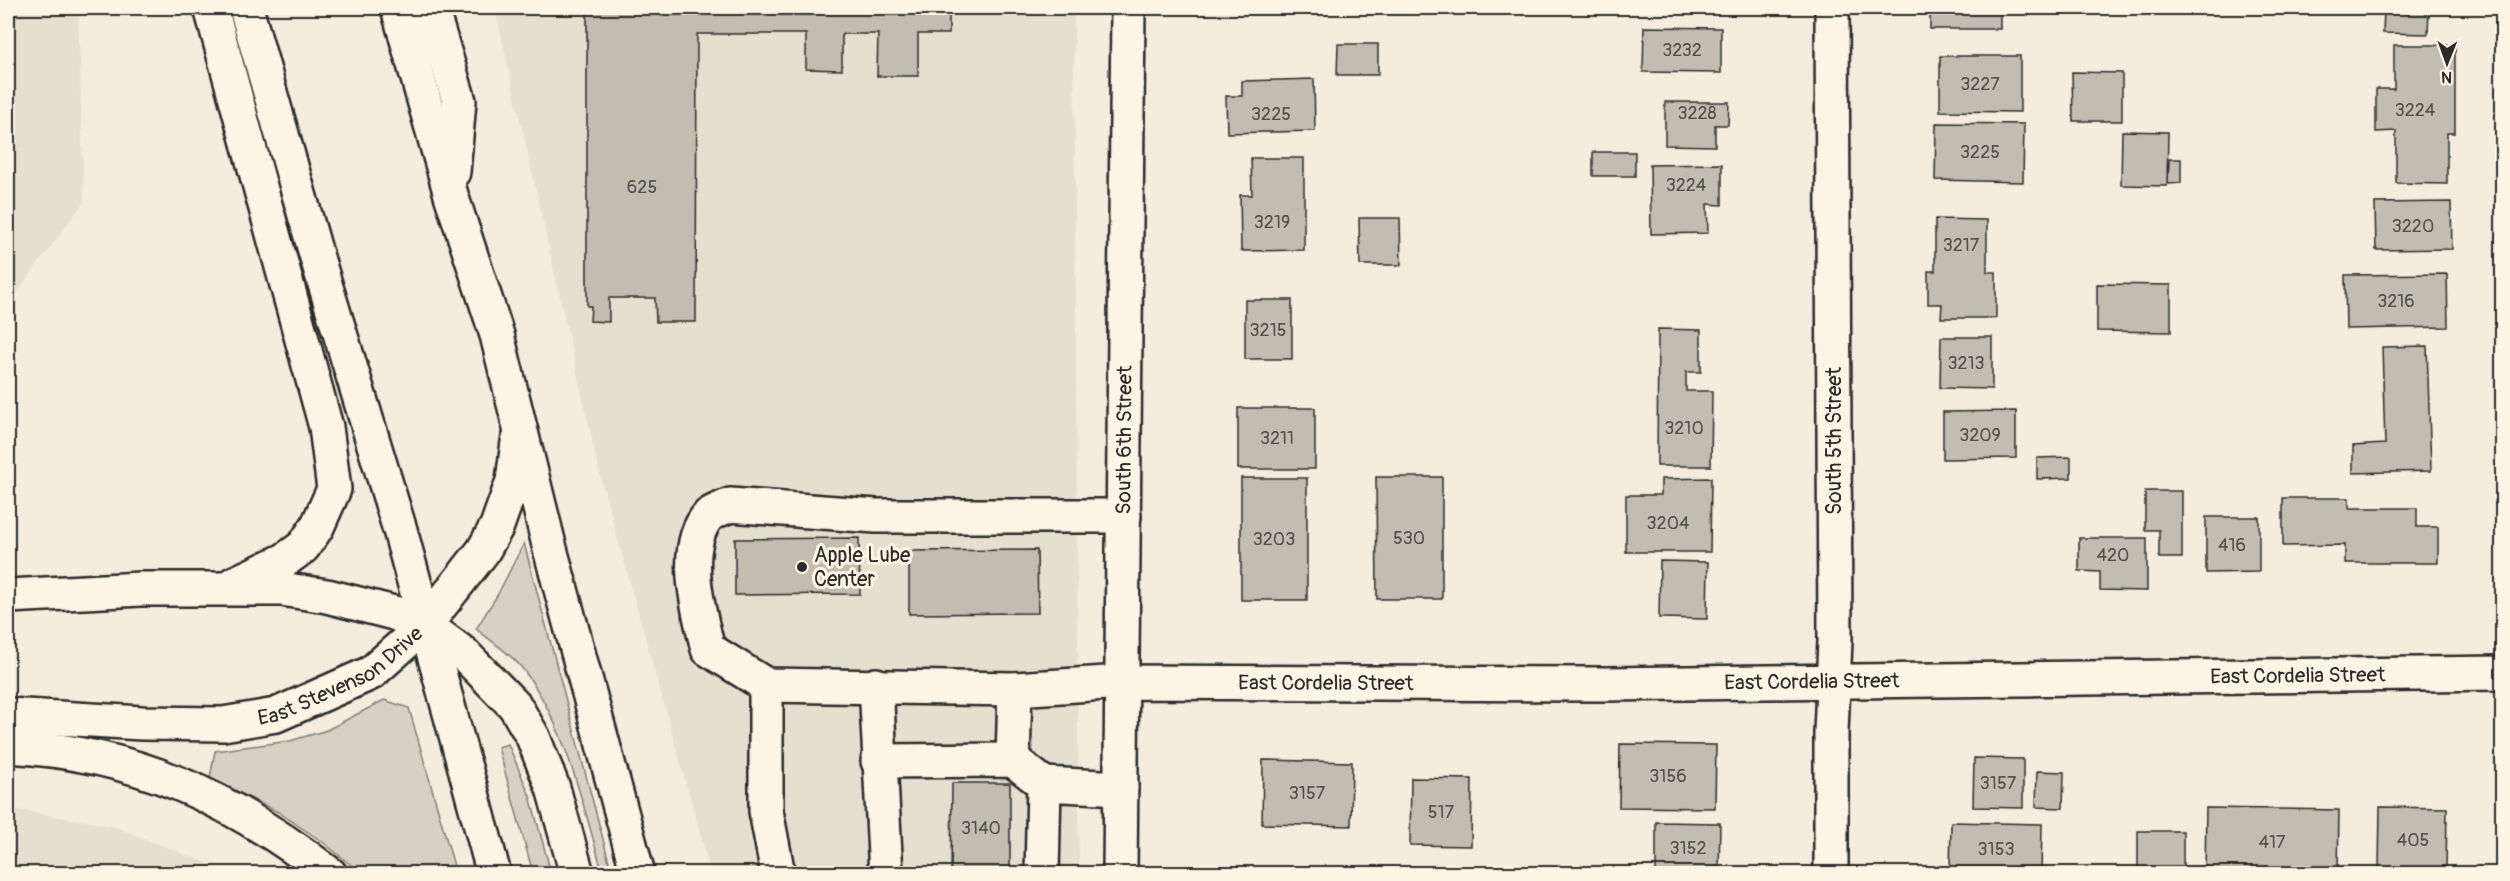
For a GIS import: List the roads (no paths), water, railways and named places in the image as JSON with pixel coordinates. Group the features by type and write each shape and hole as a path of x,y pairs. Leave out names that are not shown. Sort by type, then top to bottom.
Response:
{"main road":[{"path":"211,8 326,427 334,489 317,527 303,547 285,560 224,588"},
{"path":"246,8 318,261 400,530 494,873"},
{"path":"398,8 451,195 497,335 549,544 638,873"},
{"path":"431,8 459,101 451,195"},
{"name":"South 6th Street","path":"1120,873 1128,8"},
{"name":"South 5th Street","path":"1831,873 1832,8"},
{"path":"425,625 461,583 497,526 513,481 520,427"},
{"path":"778,873 766,811 766,685 708,649 695,601 695,541 710,514 730,506 876,516 1124,516"},
{"name":"East Stevenson Drive","path":"8,596 224,588 281,589 327,596 394,613 425,625 371,673 276,715 223,724 142,723 8,715"},
{"path":"425,625 463,653 514,706 532,737 553,788 577,873"},
{"name":"East Cordelia Street","path":"766,685 1015,689 1122,682 1604,684 2502,673"},
{"path":"876,685 878,761 886,873"},
{"path":"1013,760 1015,689"},
{"path":"8,746 93,755 197,789 245,814 330,873"},
{"path":"878,761 1013,760 1044,784 1121,788"},
{"path":"1042,873 1044,784"}],"place":[{"name":"Apple Lube Center","path":"802,567"}]}
